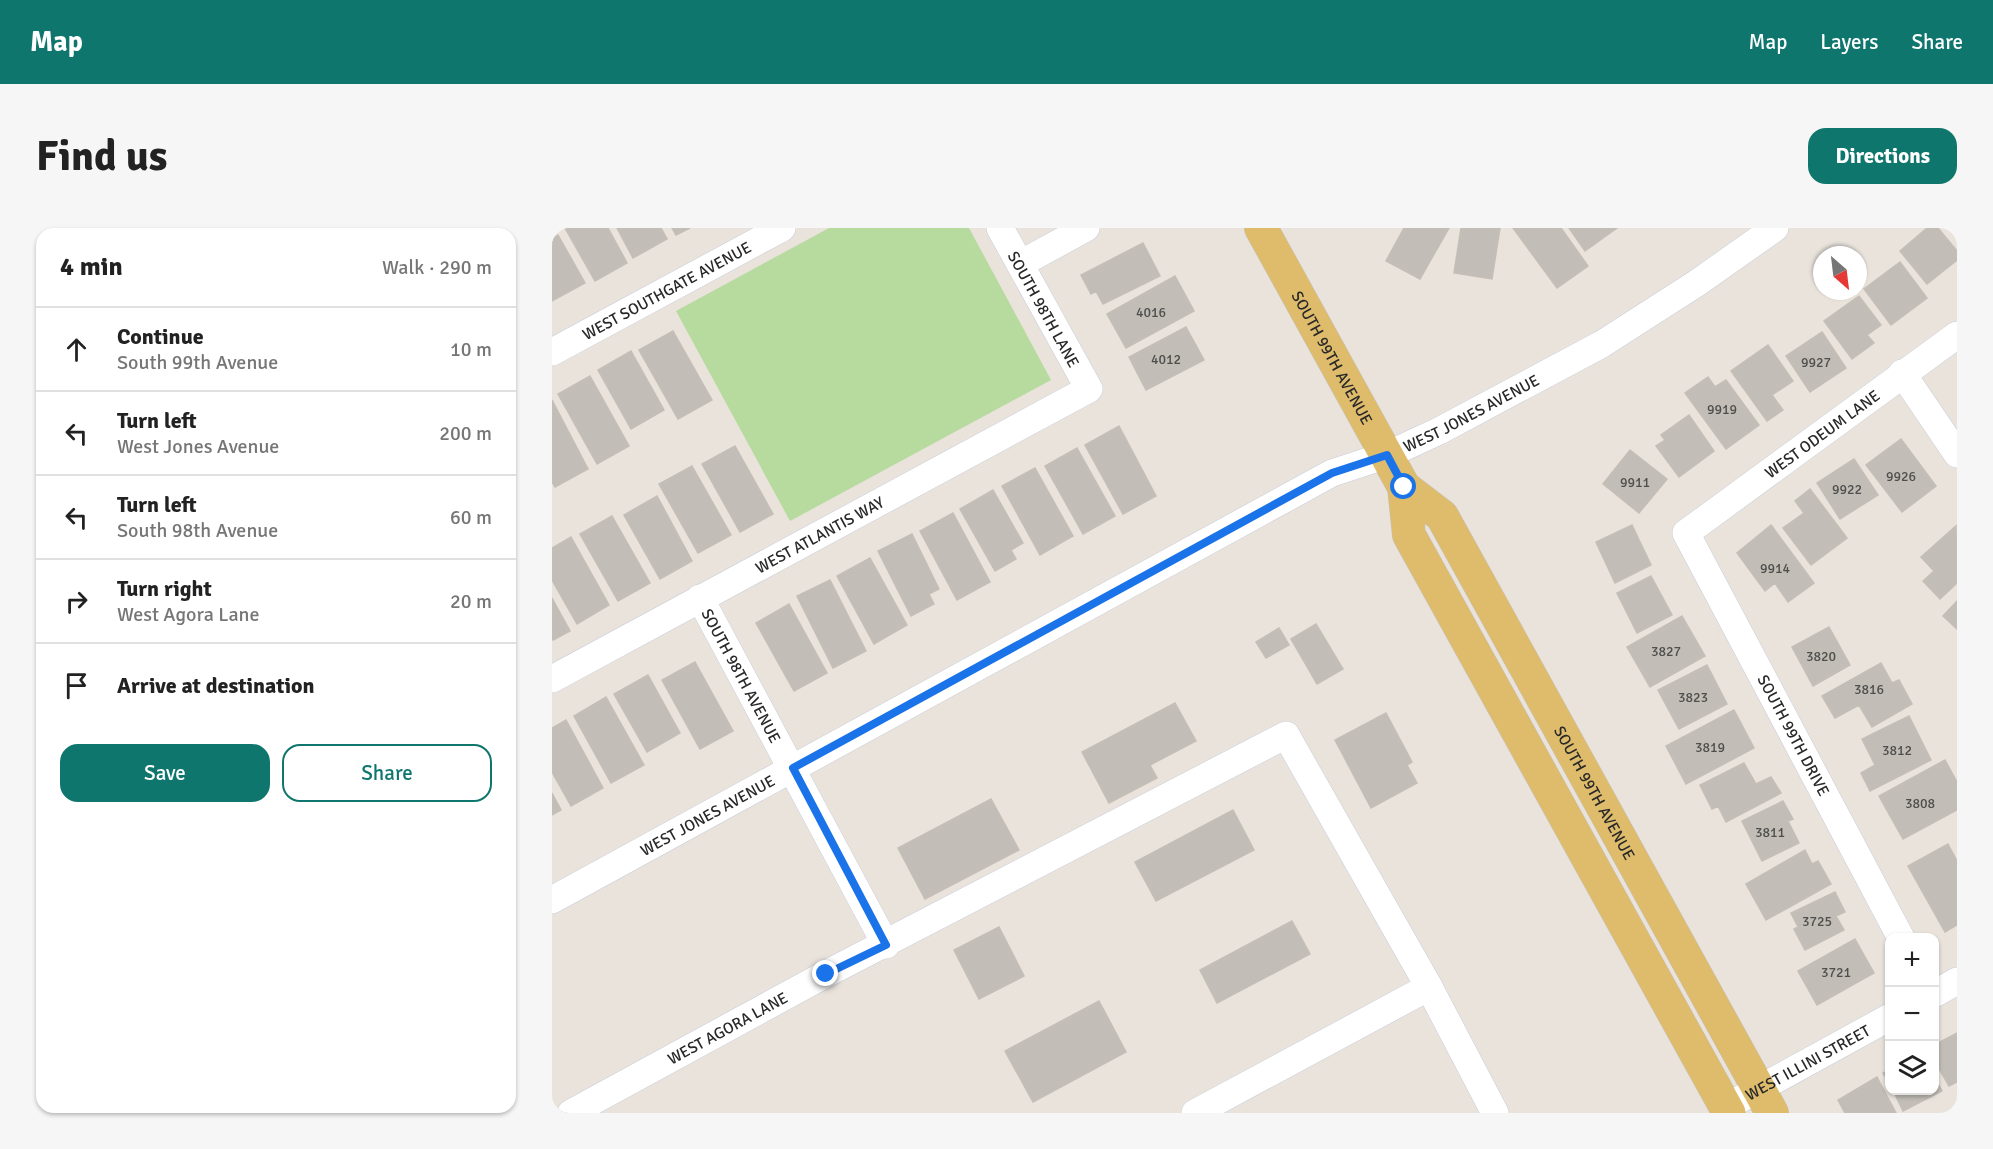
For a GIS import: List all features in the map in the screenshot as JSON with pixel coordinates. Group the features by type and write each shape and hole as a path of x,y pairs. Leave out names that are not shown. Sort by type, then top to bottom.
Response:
{"main road":[{"name":"SOUTH 99TH AVENUE","path":"1261,228 1404,487 1408,535 1728,1110"},
{"name":"SOUTH 99TH AVENUE","path":"1404,487 1442,516 1765,1101"}],"street":[{"name":"WEST SOUTHGATE AVENUE","path":"552,352 782,228"},
{"name":"SOUTH 98TH LANE","path":"1000,228 1089,389"},
{"path":"1020,264 1086,228"},
{"name":"WEST JONES AVENUE","path":"552,900 1332,473 1387,455 1439,431 1602,344 1697,283 1775,228"},
{"name":"WEST ODEUM LANE","path":"1686,533 1957,335"},
{"path":"1902,373 1957,454"},
{"name":"WEST ATLANTIS WAY","path":"552,679 1089,389"},
{"name":"SOUTH 99TH DRIVE","path":"1686,533 1898,933"},
{"name":"SOUTH 98TH AVENUE","path":"700,598 886,945"},
{"name":"WEST AGORA LANE","path":"571,1113 826,974 886,945 1286,735 1430,987"},
{"path":"1939,992 1957,981"},
{"path":"1195,1113 1430,987 1495,1113"},
{"name":"WEST ILLINI STREET","path":"1728,1110 1765,1101 1885,1020"}],"green space":[{"path":"829,228 969,228 1051,380 790,521 676,311"}],"building":[{"path":"565,228 608,228 627,263 595,281"},
{"path":"617,228 661,228 667,239 633,258"},
{"path":"672,228 690,228 676,235"},
{"path":"1404,228 1449,228 1420,279 1386,261"},
{"path":"1461,228 1500,228 1492,279 1454,273"},
{"path":"1513,228 1561,228 1588,266 1557,288"},
{"path":"1569,228 1617,228 1585,251"},
{"path":"1927,228 1938,228 1957,251 1957,260 1927,284 1900,251"},
{"path":"558,235 585,283 552,301 552,239"},
{"path":"1143,243 1160,276 1103,304 1096,291 1091,294 1081,275"},
{"path":"1900,262 1927,298 1891,325 1867,293 1867,287"},
{"path":"1175,276 1194,311 1126,348 1107,314"},
{"path":"1853,300 1862,300 1881,325 1867,335 1874,343 1852,359 1824,321"},
{"path":"1186,327 1204,360 1146,390 1129,357"},
{"path":"673,331 712,400 678,419 639,350"},
{"path":"1822,332 1846,368 1810,392 1786,356"},
{"path":"1768,345 1793,381 1772,395 1783,410 1767,421 1731,371"},
{"path":"631,351 664,410 631,429 598,370"},
{"path":"590,376 629,446 597,464 558,394"},
{"path":"1708,377 1715,387 1726,380 1759,425 1726,449 1685,393"},
{"path":"552,400 588,469 555,487 552,482"},
{"path":"1689,415 1714,451 1679,477 1656,446 1665,440 1661,435"},
{"path":"1119,426 1156,496 1123,514 1085,445"},
{"path":"1901,439 1936,486 1902,512 1866,465"},
{"path":"735,446 773,514 740,532 702,464"},
{"path":"1077,448 1115,516 1083,534 1045,466"},
{"path":"1630,450 1667,479 1639,513 1603,484"},
{"path":"1854,459 1878,495 1840,519 1817,483"},
{"path":"692,466 731,535 698,553 659,484"},
{"path":"1035,468 1073,536 1040,555 1002,486"},
{"path":"1810,489 1847,538 1811,565 1783,528 1804,513 1795,501"},
{"path":"993,490 1023,543 1011,550 1016,559 995,571 960,509"},
{"path":"657,496 692,561 660,579 624,515"},
{"path":"953,513 990,582 957,600 920,531"},
{"path":"612,516 650,583 618,601 580,534"},
{"path":"1632,525 1651,565 1615,583 1596,542"},
{"path":"1771,525 1814,583 1788,602 1775,583 1765,591 1737,553"},
{"path":"1956,526 1957,583 1940,599 1923,581 1934,571 1921,557"},
{"path":"912,534 939,589 929,594 934,604 911,616 878,551"},
{"path":"571,537 609,605 577,624 552,580 552,548"},
{"path":"870,558 907,625 874,644 837,576"},
{"path":"1651,576 1672,615 1637,633 1617,593"},
{"path":"830,580 866,651 833,668 797,596"},
{"path":"552,598 570,631 553,640 552,639"},
{"path":"1957,601 1957,629 1943,616"},
{"path":"789,604 827,673 794,691 756,623"},
{"path":"1682,616 1705,656 1650,687 1627,647"},
{"path":"1316,624 1343,669 1317,684 1291,639"},
{"path":"1829,627 1850,665 1813,686 1792,647"},
{"path":"1279,628 1289,645 1266,658 1256,642"},
{"path":"695,662 733,731 700,749 662,680"},
{"path":"1881,663 1892,683 1899,680 1912,704 1872,727 1859,705 1835,718 1822,696"},
{"path":"1707,665 1727,704 1679,729 1658,690"},
{"path":"648,675 680,733 647,752 614,694"},
{"path":"606,697 644,765 611,783 574,716"},
{"path":"1175,703 1196,741 1150,765 1157,778 1109,803 1082,752"},
{"path":"1734,710 1754,748 1686,784 1666,746"},
{"path":"1386,713 1412,762 1407,765 1417,783 1371,808 1335,740"},
{"path":"1909,716 1931,760 1870,791 1861,773 1875,765 1862,739"},
{"path":"566,720 603,788 571,806 552,772 552,728"},
{"path":"1945,760 1957,782 1957,810 1903,839 1879,796"},
{"path":"1744,763 1756,784 1771,777 1781,793 1726,822 1718,806 1712,809 1700,785"},
{"path":"552,793 561,810 552,815"},
{"path":"991,799 1019,850 925,899 898,848"},
{"path":"1783,801 1793,819 1788,821 1799,843 1762,861 1742,821"},
{"path":"1233,810 1254,850 1156,901 1135,862"},
{"path":"1948,844 1957,861 1957,925 1945,932 1908,866"},
{"path":"1805,850 1812,864 1818,861 1831,884 1766,920 1746,884"},
{"path":"1835,892 1845,912 1836,916 1844,930 1805,950 1794,929 1798,927 1791,913"},
{"path":"1292,921 1310,954 1217,1003 1200,970"},
{"path":"999,927 1024,976 979,999 954,950"},
{"path":"1855,939 1874,973 1817,1005 1798,971"},
{"path":"1099,1001 1126,1052 1033,1102 1005,1051"},
{"path":"1957,1033 1957,1082 1949,1086 1939,1069 1939,1042"},
{"path":"1877,1077 1896,1113 1845,1113 1838,1100"},
{"path":"1895,1095 1934,1095 1903,1111"}],"route":[{"path":"826,974 886,945 793,768 1332,473 1387,455 1404,487"}]}
